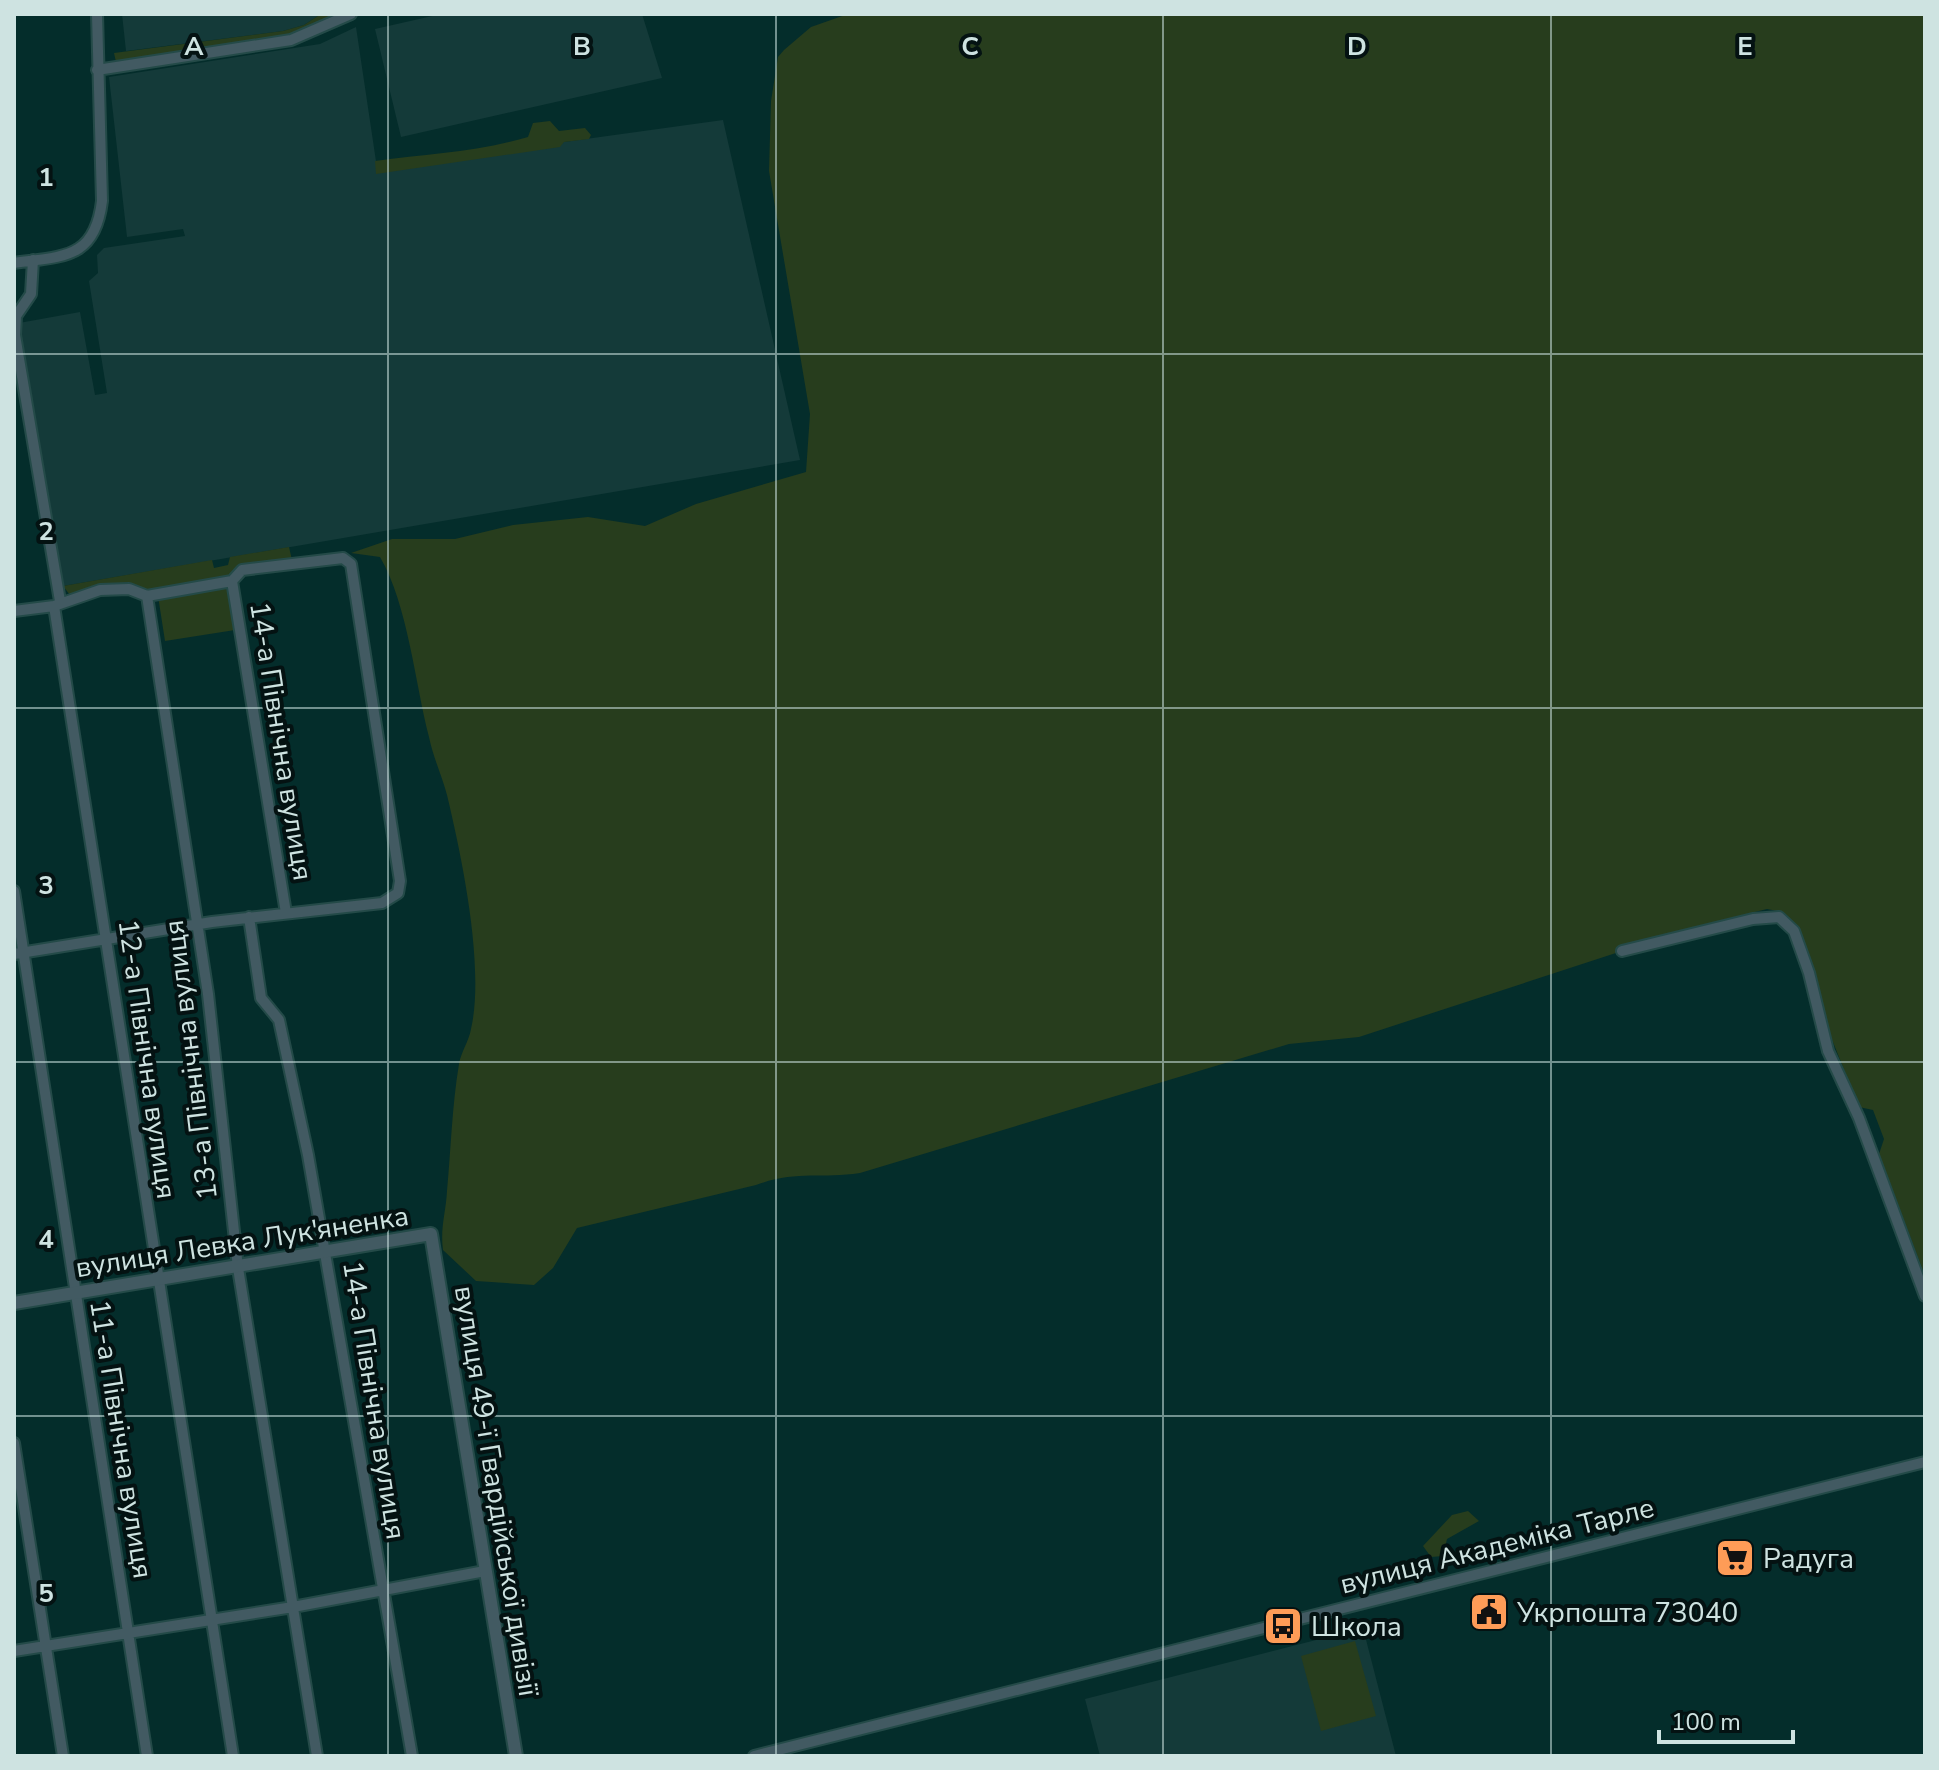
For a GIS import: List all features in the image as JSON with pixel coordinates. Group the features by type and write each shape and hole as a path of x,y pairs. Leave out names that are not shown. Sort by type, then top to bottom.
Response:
{"street":[{"path":"14,263 80,250 98,228 102,201 97,14"},
{"path":"97,70 291,40 351,14"},
{"name":"12-а Північна вулиця","path":"33,260 31,294 16,316 15,335 156,1279 233,1756"},
{"path":"14,611 116,588 141,591 147,596 233,578 242,570 346,559 351,564 400,888 394,898 382,903 249,917 19,953"},
{"name":"14-а Північна вулиця","path":"233,578 286,913"},
{"name":"13-а Північна вулиця","path":"147,596 198,925 238,1268 317,1756"},
{"name":"11-а Північна вулиця","path":"14,891 19,953 147,1756"},
{"name":"14-а Північна вулиця","path":"249,917 261,998 279,1020 327,1253 412,1756"},
{"path":"1622,951 1753,919 1779,917 1794,931 1809,973 1828,1051 1859,1118 1925,1296"},
{"name":"вулиця Левка Лук'яненка","path":"14,1303 431,1234"},
{"name":"вулиця 49-ї Гвардійської дивізії","path":"431,1234 516,1756"},
{"path":"14,1443 63,1756"},
{"name":"вулиця Академіка Тарле","path":"754,1756 1925,1462"},
{"path":"14,1651 293,1607 485,1571"}],"shaded area":[{"path":"122,14 321,14 304,25 283,31 126,51"},
{"path":"441,14 642,14 662,78 401,137 375,29"},
{"path":"356,27 377,168 723,120 800,460 63,586 19,323 80,312 95,395 107,393 89,281 98,273 97,255 104,248 185,236 183,229 127,237 109,77 320,44"},
{"path":"1363,1628 1396,1756 1100,1756 1085,1699"}],"green space":[{"path":"321,14 340,14 284,37 116,62 114,53 283,31 304,25"},
{"path":"848,14 1925,14 1925,1276 1879,1154 1884,1139 1873,1110 1859,1107 1825,1022 1798,928 1783,912 1767,909 1621,945 1622,951 1359,1037 1289,1044 860,1173 770,1180 577,1228 553,1268 534,1285 476,1281 443,1250 457,1080 475,1004 470,912 453,821 424,716 398,598 380,557 351,553 392,539 455,539 513,525 588,517 645,526 696,504 806,472 810,414 769,171 771,101 778,57 784,50 811,27"},
{"path":"550,121 559,131 585,128 591,135 589,139 564,142 560,147 376,174 375,161 509,142 528,137 533,123"},
{"path":"289,547 292,560 239,567 227,579 153,593 128,582 70,595 63,586 212,560 214,568 228,565 230,557"},
{"path":"226,586 235,630 165,641 158,596"},
{"path":"1468,1511 1479,1521 1447,1539 1443,1556 1431,1557 1423,1546 1452,1515"},
{"path":"1355,1641 1376,1716 1321,1731 1301,1656"}],"place":[{"name":"Радуга","path":"1735,1558"},
{"name":"Укрпошта 73040","path":"1489,1612"},
{"name":"Школа","path":"1283,1626"}]}
